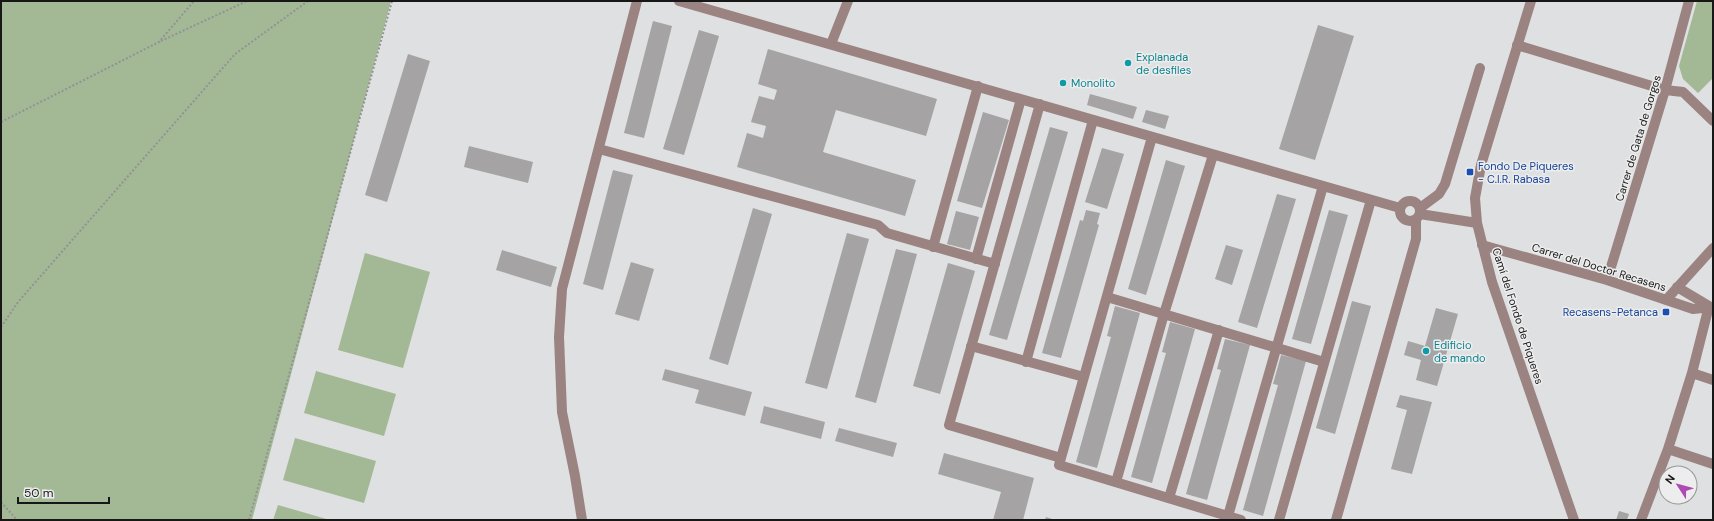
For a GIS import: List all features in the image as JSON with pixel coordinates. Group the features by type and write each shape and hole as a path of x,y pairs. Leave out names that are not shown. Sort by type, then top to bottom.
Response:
{"street":[{"path":"582,520 562,412 559,337 562,289 637,1"},
{"path":"679,1 1400,208"},
{"path":"831,44 848,1"},
{"name":"Camí del Fondo de Piqueres","path":"1531,1 1481,165 1476,198 1476,223 1492,282 1574,520"},
{"name":"Carrer de Gata de Gorgos","path":"1607,280 1665,90 1689,1"},
{"path":"1517,45 1665,90 1683,92 1713,121"},
{"path":"1400,208 1403,218 1409,221 1419,214 1439,194 1446,184 1480,68"},
{"path":"933,247 978,86"},
{"path":"976,259 1021,99"},
{"path":"1040,104 949,425 1061,458"},
{"path":"1026,362 1093,120"},
{"path":"1152,137 1059,465 1241,520"},
{"path":"599,149 878,225 887,233 995,264"},
{"path":"1116,482 1164,314 1213,155"},
{"path":"1228,516 1324,186"},
{"path":"1279,520 1371,200"},
{"path":"1336,520 1416,240 1419,214 1415,202 1411,201 1403,204 1400,208"},
{"path":"1419,214 1476,223"},
{"name":"Carrer del Doctor Recasens","path":"1482,245 1607,280 1693,309 1711,306"},
{"path":"1666,300 1713,248"},
{"name":"Carrer del Doctor Recasens","path":"1677,287 1711,306"},
{"path":"1107,297 1324,362"},
{"path":"1643,519 1668,449 1711,306"},
{"path":"1169,498 1219,330"},
{"path":"971,346 1084,377"},
{"path":"1692,373 1713,380"},
{"path":"1668,449 1713,464"}],"path":[{"path":"158,42 194,1"},
{"path":"1,122 158,42 246,1"},
{"path":"1,327 18,302 235,54 308,1"},
{"path":"249,520 392,1"},
{"path":"1,502 16,520"}],"green space":[{"path":"1,1 391,1 252,520 1,520"},
{"path":"1697,1 1713,1 1713,78 1698,93 1683,79 1679,66"},
{"path":"365,253 430,272 403,368 338,350"},
{"path":"316,371 396,394 384,436 304,413"},
{"path":"295,438 376,461 364,503 283,480"},
{"path":"278,505 330,520 273,520"}],"building":[{"path":"653,21 672,26 644,138 624,133"},
{"path":"1318,25 1354,36 1315,160 1279,149"},
{"path":"699,30 719,36 684,155 663,149"},
{"path":"768,49 937,99 926,136 836,110 823,152 916,180 905,216 737,167 747,133 763,138 766,126 751,122 759,96 774,100 777,90 758,84"},
{"path":"408,54 430,61 387,202 365,195"},
{"path":"1090,94 1137,107 1133,119 1087,105"},
{"path":"1146,110 1169,116 1165,129 1142,122"},
{"path":"983,112 1009,120 982,208 957,201"},
{"path":"1050,127 1068,132 1007,340 989,335"},
{"path":"469,146 533,162 528,183 464,167"},
{"path":"1102,148 1124,154 1107,209 1085,202"},
{"path":"1166,160 1185,166 1146,295 1128,289"},
{"path":"613,170 633,175 603,290 583,284"},
{"path":"1277,194 1296,199 1257,328 1238,322"},
{"path":"753,208 772,214 728,365 709,359"},
{"path":"1086,210 1100,213 1097,224 1099,225 1061,358 1042,353 1080,220 1083,221"},
{"path":"1329,210 1348,215 1311,344 1292,339"},
{"path":"956,211 979,217 970,250 947,244"},
{"path":"847,233 869,239 827,389 805,383"},
{"path":"1226,245 1243,250 1232,285 1215,279"},
{"path":"896,249 917,254 876,403 855,397"},
{"path":"502,250 557,267 551,287 496,270"},
{"path":"631,262 654,269 639,321 615,314"},
{"path":"948,263 975,271 940,394 913,386"},
{"path":"1352,301 1371,306 1335,434 1316,428"},
{"path":"1115,306 1140,313 1097,468 1076,462 1111,337 1107,336"},
{"name":"Edificio de mando","path":"1436,308 1458,314 1437,386 1416,380 1421,360 1404,355 1408,341 1425,346"},
{"path":"1170,322 1195,329 1152,483 1131,477 1166,353 1162,352"},
{"path":"1225,339 1250,345 1207,500 1186,494 1221,370 1217,369"},
{"path":"1281,355 1306,361 1263,516 1243,510 1278,385 1273,384"},
{"path":"665,369 752,392 745,416 695,403 699,390 662,380"},
{"path":"1400,395 1432,402 1412,474 1391,469 1407,410 1396,407"},
{"path":"764,406 825,422 821,439 760,423"},
{"path":"839,428 897,443 893,457 835,441"},
{"path":"944,453 1034,478 1023,520 993,520 1001,492 938,474"},
{"path":"1619,511 1629,514 1627,520 1616,520"},
{"path":"1046,517 1055,520 1045,520"}],"place":[{"name":"Explanada de desfiles","path":"1128,63"},
{"name":"Monolito","path":"1063,83"},
{"name":"Fondo De Piqueres - C.I.R. Rabasa","path":"1470,172"},
{"name":"Recasens-Petanca","path":"1666,312"},
{"name":"Edificio de mando","path":"1426,351"}]}
